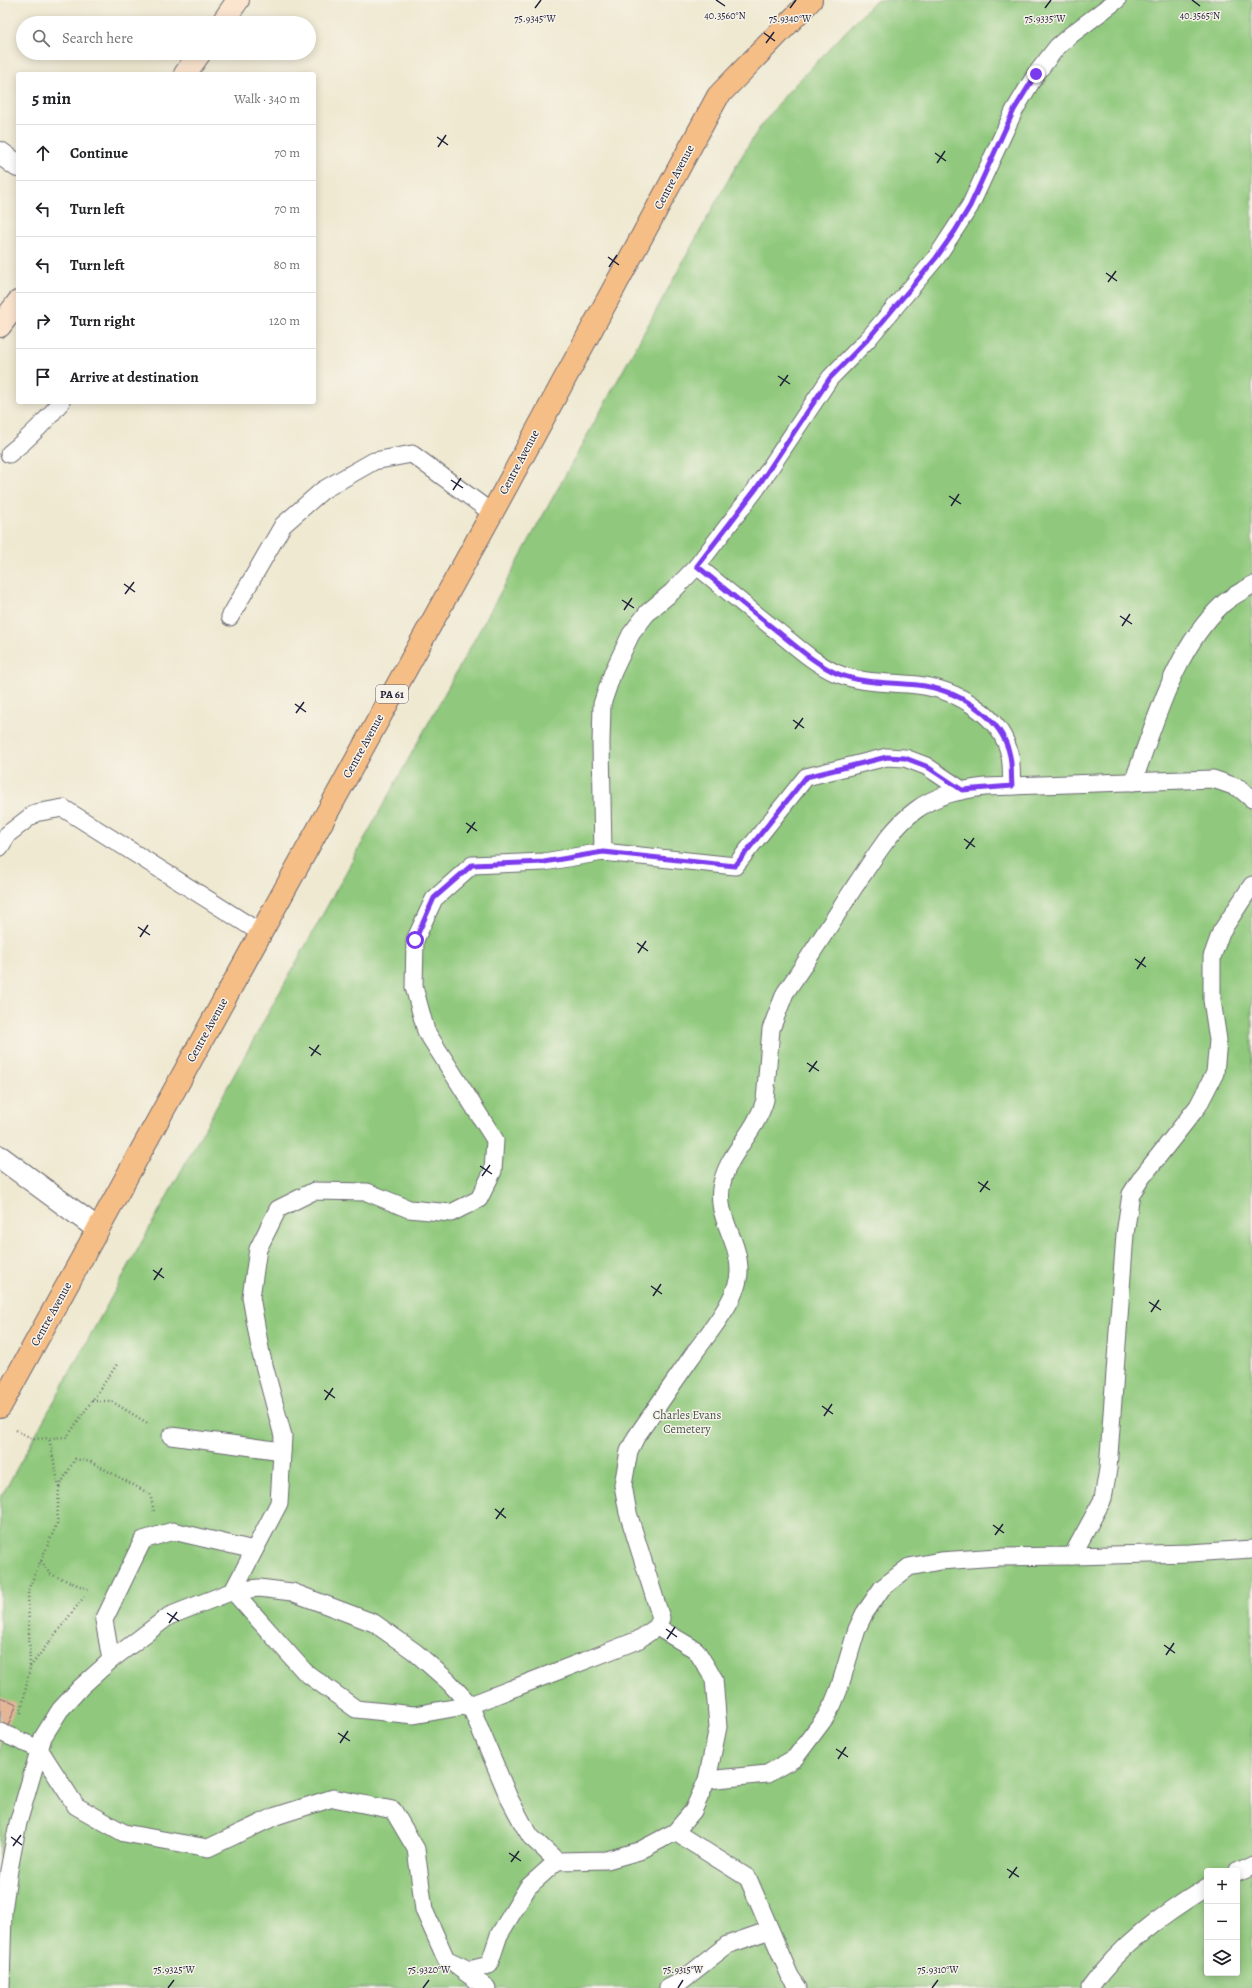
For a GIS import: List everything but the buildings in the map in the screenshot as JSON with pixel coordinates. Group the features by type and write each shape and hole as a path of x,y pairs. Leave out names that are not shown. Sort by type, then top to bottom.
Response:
{"main road":[{"name":"Centre Avenue","path":"0,1407 492,513 718,96 811,0"}],"street":[{"path":"227,16 238,0"},
{"path":"186,72 195,60"},
{"path":"0,153 16,165"},
{"path":"0,326 16,305"},
{"path":"0,1157 98,1229"}],"lane":[{"path":"603,852 600,744 602,704 613,672 631,634 639,622 657,603 672,592 697,566 756,489 830,378 868,339 936,258 970,206 1014,110 1036,74 1057,47 1117,0"},
{"path":"3,456 32,436 47,421 60,404"},
{"path":"230,617 283,525 323,490 374,461 412,454 492,513"},
{"path":"697,566 808,656 831,671 860,680 918,685 932,688 958,696 970,703 992,722 1005,743 1010,756 1012,786"},
{"path":"1133,782 1180,661 1192,641 1224,603 1252,585"},
{"path":"233,1591 279,1503 283,1436 261,1354 251,1297 258,1249 278,1209 314,1191 367,1192 409,1209 451,1213 479,1199 493,1171 496,1140 426,1031 414,987 415,940 434,898 472,865 544,862 603,852 735,866 806,777 887,757 905,758 926,766 962,790"},
{"path":"233,1591 305,1672 356,1709 414,1715 470,1705 638,1640 657,1627 661,1618 628,1513 623,1485 629,1451 636,1437 720,1316 738,1282 740,1272 738,1252 721,1209 719,1195 726,1167 758,1121 762,1110 765,1100 773,1020 784,993 879,849 915,810 934,799 962,790 1012,786 1213,779 1239,788 1252,799"},
{"path":"0,847 8,834 34,813 64,808 261,932"},
{"path":"1072,1556 1103,1498 1108,1469 1126,1234 1131,1194 1142,1177 1198,1106 1214,1073 1218,1040 1212,1000 1212,957 1221,932 1252,885"},
{"path":"171,1436 282,1452"},
{"path":"111,1660 104,1620 143,1540 173,1531 254,1550"},
{"path":"707,1780 767,1774 795,1758 822,1723 833,1704 839,1689 856,1629 864,1614 882,1588 909,1567 940,1561 998,1557 1190,1553 1252,1549"},
{"path":"1,1988 3,1911 8,1877 18,1823 43,1737 60,1710 81,1687 111,1660 169,1616 233,1591 259,1588 292,1592 374,1623 415,1652 448,1681 470,1705 509,1798 523,1824 531,1837 558,1861"},
{"path":"446,1959 468,1970 489,1965 498,1935 528,1887 558,1861 606,1860 639,1850 675,1832 693,1811 707,1780 718,1727 714,1679 696,1650 657,1627"},
{"path":"0,1732 39,1749 76,1806 124,1833 208,1848 276,1816 333,1798 393,1810 416,1849 424,1910 446,1959 487,1988"},
{"path":"675,1832 748,1878 790,1976 798,1988"},
{"path":"1240,1871 1252,1865"},
{"path":"1090,1988 1103,1970 1137,1937 1175,1906 1204,1888"},
{"path":"668,1988 680,1982 727,1945 770,1930"}],"path":[{"path":"13,1428 33,1439 67,1437 118,1363"},
{"path":"92,1401 111,1401 171,1436"},
{"path":"16,1739 30,1668 28,1590 57,1524 59,1487 49,1438"},
{"path":"59,1487 75,1459 91,1462 150,1494 160,1535"},
{"path":"41,1560 50,1574 114,1600"},
{"path":"30,1668 90,1590"}],"green space":[{"name":"Charles Evans Cemetery","path":"876,0 1252,0 1252,1988 0,1988 0,1574 2,1569 0,1566 0,1499 737,164 758,130 787,93"}],"route":[{"path":"415,940 434,898 472,865 544,862 603,852 735,866 806,777 859,763 887,757 905,758 926,766 962,790 984,787 1012,786 1010,756 1005,743 992,722 970,703 958,696 932,688 918,685 871,682 848,678 836,673 808,656 697,566 756,489 830,378 868,339 936,258 955,231 970,206 1014,110 1027,86 1036,74"}]}
